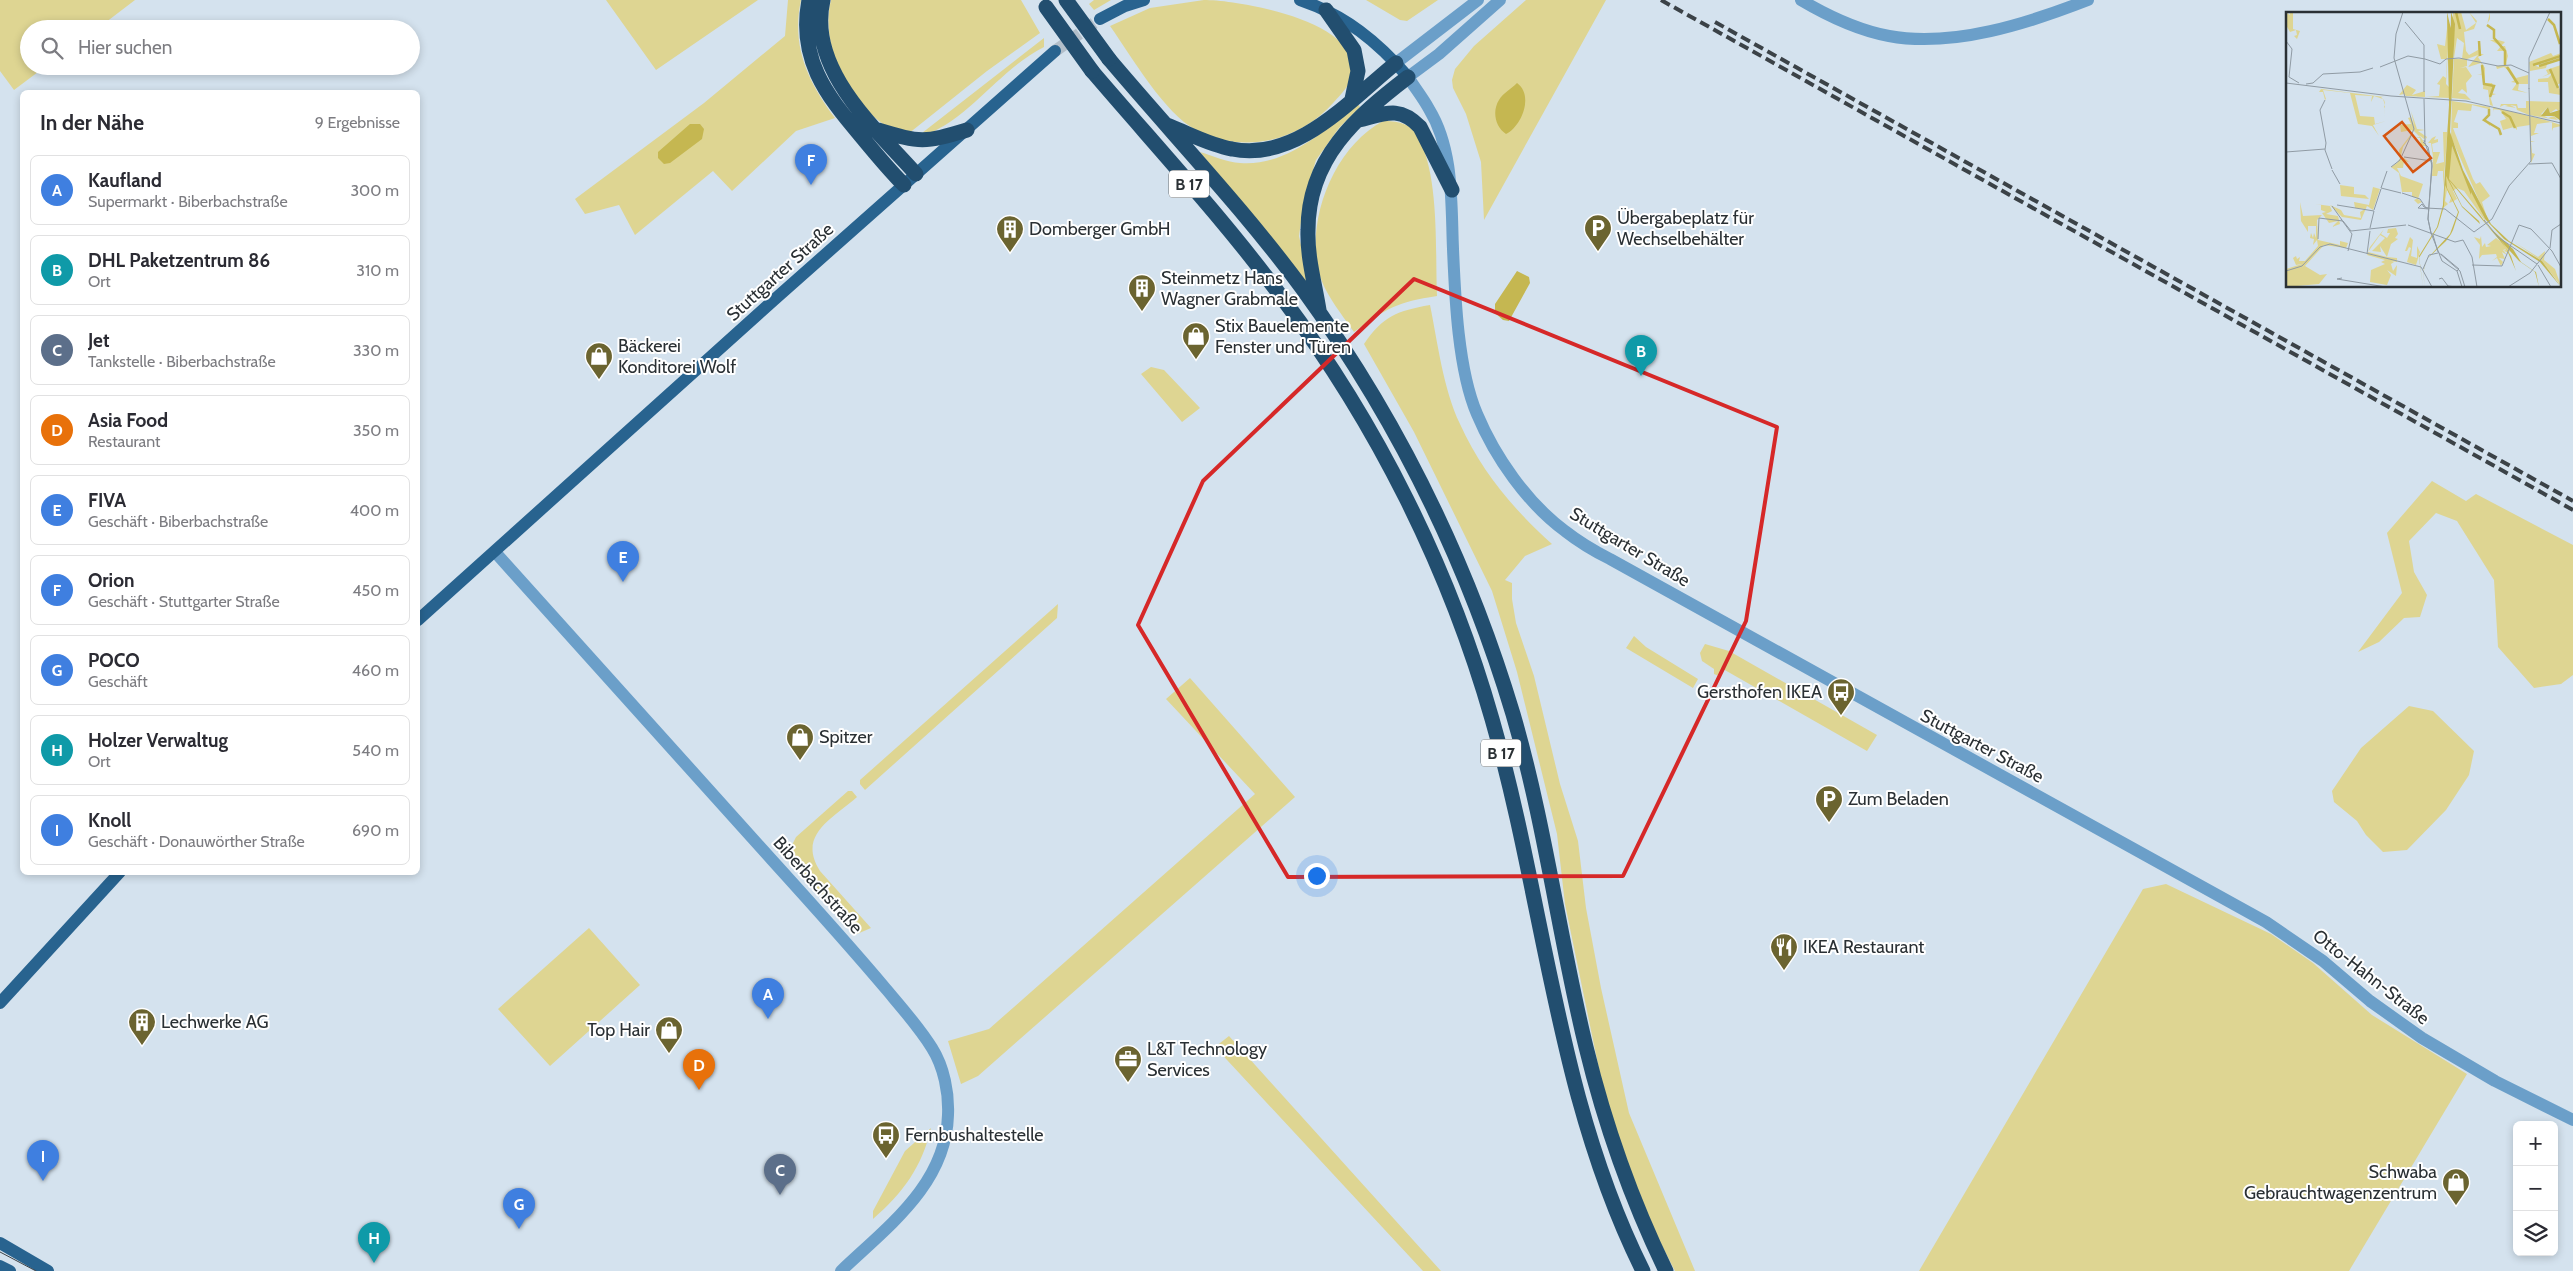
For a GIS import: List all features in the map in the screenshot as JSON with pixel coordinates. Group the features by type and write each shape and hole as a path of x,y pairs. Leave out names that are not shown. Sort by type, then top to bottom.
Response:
{"highway":[{"path":"809,0 806,37 818,77 845,116 904,185"},
{"path":"824,0 822,34 826,54 840,83 916,174"},
{"name":"B 17","path":"1066,0 1109,59 1268,245 1319,313 1367,386 1403,447 1440,521 1476,605 1507,696 1524,757 1586,1046 1601,1104 1629,1190 1666,1271"},
{"name":"B 17","path":"1043,4 1092,71 1207,204 1284,300 1355,405 1421,530 1456,613 1492,720 1518,823 1565,1054 1600,1169 1628,1242 1643,1271"},
{"path":"1326,10 1354,50 1358,71 1352,99"},
{"path":"1163,123 1232,150 1272,149 1290,144 1309,134 1396,63"},
{"path":"1319,313 1308,230 1310,212 1322,167 1336,142 1355,121 1408,77"},
{"path":"1355,121 1389,113 1406,115 1420,128 1452,190"},
{"path":"878,130 919,141 930,141 967,130"}],"main road":[{"path":"1100,19 1125,6 1144,0"},
{"name":"Stuttgarter Straße","path":"1300,0 1326,10 1365,34 1408,77"},
{"name":"Stuttgarter Straße","path":"420,618 1056,51"},
{"path":"0,1003 117,875"},
{"path":"0,1243 48,1271"},
{"path":"0,1266 10,1271"}],"street":[{"path":"1396,63 1478,0"},
{"path":"1408,77 1439,54 1500,0"},
{"path":"1801,0 1860,28 1889,36 1915,39 1941,38 1990,31 2048,15 2088,0"},
{"name":"Stuttgarter Straße","path":"1408,77 1430,110 1442,142 1452,190 1456,298 1464,368 1477,413 1498,454 1520,486 1548,517 1564,531 1610,560 2150,857"},
{"name":"Biberbachstraße","path":"495,552 874,974 933,1050 940,1067 948,1098 948,1117 943,1150 931,1175 908,1208 841,1271"},
{"name":"Otto-Hahn-Straße","path":"2150,857 2298,942 2370,1001 2422,1038 2495,1081 2573,1120"}],"highlighted area":[{"path":"1414,279 1777,427 1746,621 1623,876 1288,877 1138,625 1203,481"}],"shaded area":[{"path":"0,0 135,0 109,20 20,20 20,75 34,75 14,90 0,71"},
{"path":"606,0 758,0 656,70"},
{"path":"788,0 801,0 798,33 804,63 817,91 835,118 796,131 732,191 713,171 635,235 619,205 585,214 575,199 704,103 785,36"},
{"path":"831,0 1021,0 1040,33 987,71 908,134 883,124 858,100 847,85 833,52 829,34"},
{"path":"1094,0 1111,0 1094,10 1089,4"},
{"path":"1204,0 1269,9 1319,27 1338,40 1350,56 1352,74 1347,86 1320,115 1288,135 1270,140 1233,142 1214,138 1196,130 1184,122 1161,98 1110,26 1150,8"},
{"path":"1366,0 1438,0 1407,21 1400,20"},
{"path":"1526,0 1606,0 1484,220 1481,162 1466,114 1453,88 1452,80 1455,69 1474,46"},
{"path":"1044,38 1044,47 1013,67 958,116 926,135 922,133"},
{"path":"1517,83 1525,95 1524,110 1517,124 1506,134 1497,123 1495,114 1497,104 1505,93"},
{"path":"1358,104 1360,107 1339,128 1316,160 1304,200 1299,236 1310,287 1200,152 1240,163 1257,163 1273,159 1304,145"},
{"path":"1383,121 1398,122 1407,125 1414,131 1424,151 1430,170 1435,213 1437,296 1393,307 1354,332 1333,302 1320,278 1316,248 1317,227 1328,185 1338,165 1366,133"},
{"path":"690,124 700,124 704,129 702,139 670,163 664,164 658,158 658,152"},
{"path":"1517,271 1529,277 1530,283 1509,321 1503,320 1495,313 1495,304"},
{"path":"1430,305 1449,396 1468,441 1488,474 1500,489 1525,518 1552,544 1525,556 1505,580 1512,583 1512,599 1516,623 1534,676 1560,784 1578,841 1586,908 1601,988 1629,1113 1695,1271 1675,1271 1656,1234 1622,1151 1600,1074 1565,904 1557,834 1517,672 1492,591 1414,432 1364,344 1378,327 1392,316"},
{"path":"1151,367 1164,370 1200,408 1182,422 1141,374"},
{"path":"2432,481 2466,501 2476,494 2573,545 2573,675 2561,684 2534,688 2498,647 2494,580 2457,521 2436,513 2409,541 2414,572 2427,595 2420,617 2404,618 2379,642 2358,652 2402,593 2387,533"},
{"path":"1058,604 1057,618 865,790 860,784 860,780"},
{"path":"1634,636 1646,647 1698,679 1693,688 1626,648"},
{"path":"1705,644 1729,651 1877,735 1867,751 1723,669 1719,676 1714,674 1714,669 1702,661 1700,653"},
{"path":"1190,678 1295,797 978,1076 961,1084 948,1041 989,1029 1255,794 1166,699"},
{"path":"2409,706 2433,711 2474,751 2469,775 2446,810 2407,850 2383,852 2366,835 2357,821 2334,802 2332,791 2361,748"},
{"path":"848,791 852,791 857,797 828,821 815,838 813,847 814,858 820,871 871,928 857,934 795,865 789,851 796,837"},
{"path":"2166,884 2271,934 2313,963 2372,1015 2467,1074 2349,1271 1919,1271 2143,889"},
{"path":"589,928 640,985 550,1066 498,1009"},
{"path":"1229,1036 1441,1271 1423,1271 1215,1047"},
{"path":"931,1128 917,1167 910,1178 873,1219 873,1211 905,1151"}],"tunnel":[{"path":"1055,51 1100,19"}],"tram line":[{"path":"0,1252 36,1271"}],"railway":[{"path":"1661,0 2573,510"},
{"path":"1715,22 2573,501"}],"place":[{"name":"Orion","path":"811,185"},
{"name":"Übergabeplatz für Wechselbehälter","path":"1598,252"},
{"name":"Domberger GmbH","path":"1010,253"},
{"name":"Steinmetz Hans Wagner Grabmale","path":"1142,312"},
{"name":"Stix Bauelemente Fenster und Türen","path":"1196,360"},
{"name":"DHL Paketzentrum 86","path":"1641,376"},
{"name":"Bäckerei Konditorei Wolf","path":"599,380"},
{"name":"FIVA","path":"623,582"},
{"name":"Gersthofen IKEA","path":"1841,716"},
{"name":"Spitzer","path":"800,761"},
{"name":"Zum Beladen","path":"1829,823"},
{"name":"IKEA Restaurant","path":"1784,971"},
{"name":"Kaufland","path":"768,1019"},
{"name":"Lechwerke AG","path":"142,1046"},
{"name":"Top Hair","path":"669,1054"},
{"name":"L&T Technology Services","path":"1128,1083"},
{"name":"Asia Food","path":"699,1090"},
{"name":"Fernbushaltestelle","path":"886,1159"},
{"name":"Knoll","path":"43,1181"},
{"name":"Jet","path":"780,1195"},
{"name":"Schwaba Gebrauchtwagenzentrum","path":"2456,1206"},
{"name":"POCO","path":"519,1229"},
{"name":"Holzer Verwaltug","path":"374,1263"}]}
